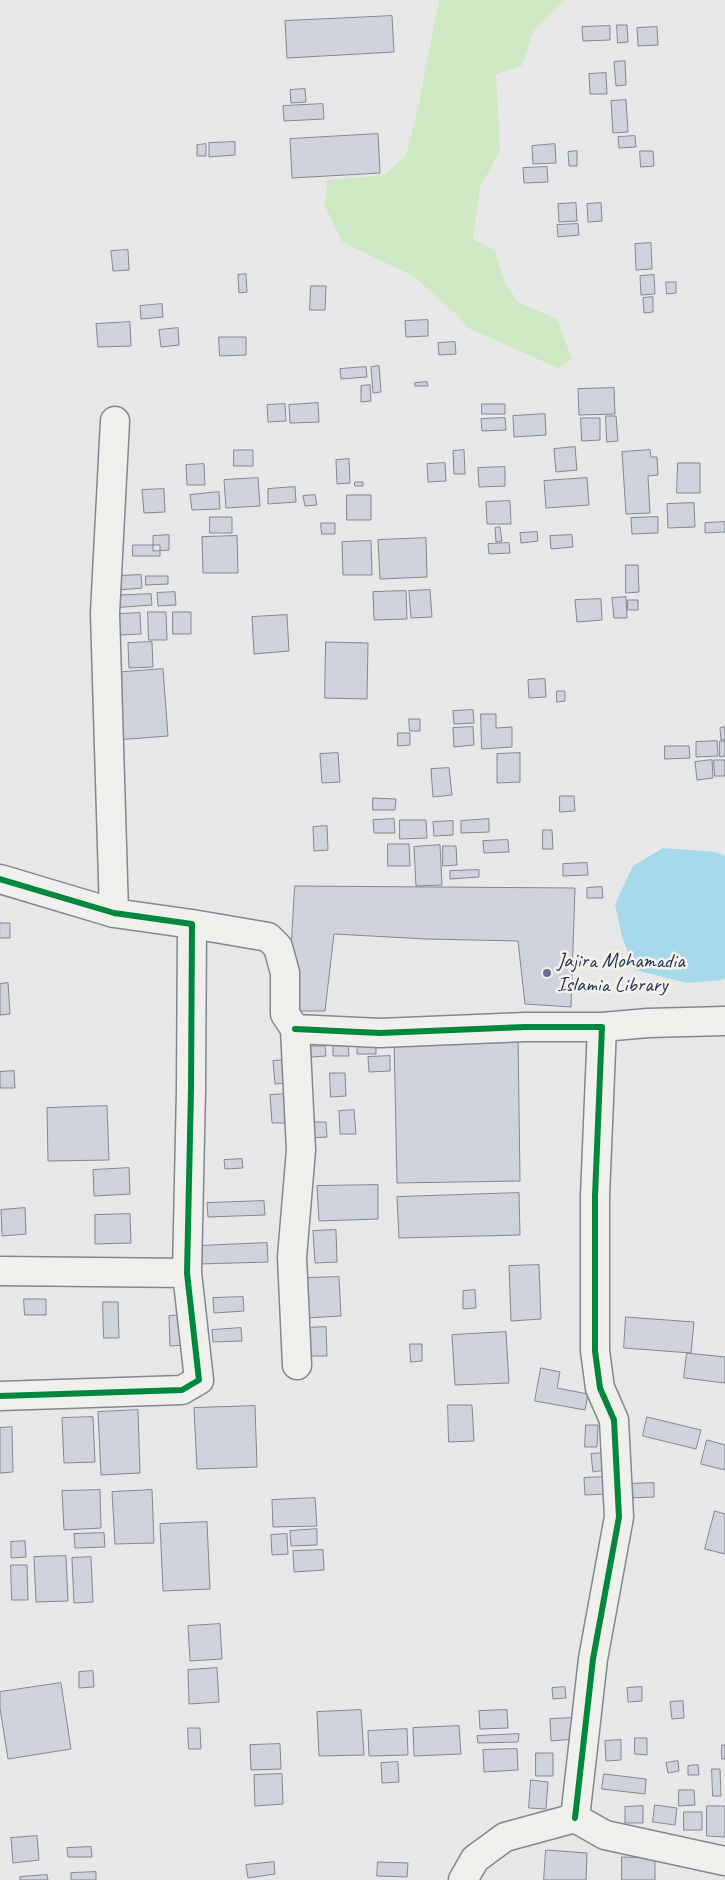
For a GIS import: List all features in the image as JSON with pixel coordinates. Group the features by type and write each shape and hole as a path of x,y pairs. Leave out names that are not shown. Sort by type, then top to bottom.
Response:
{"street":[{"path":"114,912 105,612 115,421"},
{"path":"0,879 114,912 268,937 278,947 285,972 285,1014 295,1029 301,1150 292,1257 297,1365"},
{"path":"0,1396 182,1390 200,1380 186,1273 191,1088 192,924"},
{"path":"295,1029 380,1033 525,1027 602,1027 648,1023 725,1021"},
{"path":"575,1818 593,1659 619,1517 614,1420 600,1388 595,1352 595,1196 602,1027"},
{"path":"0,1270 186,1273"},
{"path":"463,1880 475,1859 505,1837 575,1818 605,1835 725,1861"}],"green space":[{"path":"439,0 565,0 533,32 522,66 496,74 500,151 480,187 473,239 495,250 504,281 518,302 557,319 572,359 558,368 468,328 456,314 413,276 342,242 325,206 327,180 384,175 406,156 419,103"}],"water":[{"path":"663,848 716,852 725,856 725,978 722,980 687,983 635,970 622,937 615,904 633,866"}],"building":[{"path":"392,16 394,52 287,58 285,21"},
{"path":"617,25 627,25 628,42 618,43"},
{"path":"610,26 610,40 583,41 582,27"},
{"path":"657,27 658,45 638,46 637,28"},
{"path":"625,61 626,85 616,86 614,62"},
{"path":"606,73 607,94 590,94 589,74"},
{"path":"305,89 306,102 291,103 290,90"},
{"path":"626,100 628,132 613,133 611,101"},
{"path":"323,104 324,119 284,121 283,106"},
{"path":"378,134 380,173 292,178 290,139"},
{"path":"635,136 636,147 619,148 618,137"},
{"path":"235,142 235,155 209,157 209,143"},
{"path":"206,144 206,156 197,156 197,145"},
{"path":"555,144 556,163 533,164 532,146"},
{"path":"577,151 577,166 569,166 568,152"},
{"path":"640,151 653,151 654,166 641,167"},
{"path":"547,167 548,182 524,183 523,168"},
{"path":"576,203 577,221 559,222 558,204"},
{"path":"601,203 602,221 588,222 587,204"},
{"path":"578,224 579,235 558,237 557,225"},
{"path":"651,243 652,269 636,270 635,244"},
{"path":"128,250 129,270 113,271 111,251"},
{"path":"246,274 247,292 239,293 238,275"},
{"path":"654,275 655,294 641,295 640,276"},
{"path":"666,282 676,282 676,293 667,294"},
{"path":"311,286 326,286 325,310 310,310"},
{"path":"653,297 653,312 644,313 643,298"},
{"path":"162,304 163,317 141,319 140,306"},
{"path":"428,320 428,336 406,337 405,321"},
{"path":"130,322 131,346 98,347 96,324"},
{"path":"178,328 179,345 161,347 159,330"},
{"path":"219,337 246,337 246,355 220,356"},
{"path":"455,342 456,354 439,355 438,343"},
{"path":"379,366 381,392 373,393 371,367"},
{"path":"366,367 367,377 341,379 340,369"},
{"path":"427,382 428,386 415,386 415,383"},
{"path":"370,385 371,401 361,402 361,386"},
{"path":"614,388 615,414 579,415 578,389"},
{"path":"318,403 319,422 290,423 289,405"},
{"path":"285,404 286,421 268,422 267,405"},
{"path":"482,404 505,404 505,414 482,414"},
{"path":"545,414 546,435 514,437 513,416"},
{"path":"606,416 616,416 618,441 607,442"},
{"path":"505,418 506,430 482,431 481,419"},
{"path":"581,418 600,418 600,440 582,441"},
{"path":"575,447 577,470 556,472 554,449"},
{"path":"234,450 253,450 253,466 234,466"},
{"path":"464,450 465,474 454,474 453,451"},
{"path":"650,450 651,457 657,457 658,475 648,476 650,513 626,514 622,452"},
{"path":"349,459 350,483 337,484 336,460"},
{"path":"445,463 446,481 428,482 427,464"},
{"path":"678,463 700,463 700,493 677,493"},
{"path":"204,464 205,485 187,485 186,465"},
{"path":"505,467 505,486 479,487 478,468"},
{"path":"258,478 260,506 226,508 224,480"},
{"path":"587,478 589,505 546,508 544,481"},
{"path":"355,482 363,482 363,486 355,486"},
{"path":"295,487 296,502 268,504 268,489"},
{"path":"164,489 165,512 144,513 142,490"},
{"path":"219,492 220,509 192,510 190,495"},
{"path":"315,495 317,505 305,506 303,496"},
{"path":"347,495 371,495 371,520 347,520"},
{"path":"510,501 511,524 487,524 486,502"},
{"path":"694,503 695,527 668,528 667,504"},
{"path":"210,517 232,517 232,533 210,533"},
{"path":"658,517 658,533 632,534 631,518"},
{"path":"725,522 725,532 705,533 705,523"},
{"path":"321,523 335,523 335,534 322,534"},
{"path":"500,527 502,541 496,542 495,528"},
{"path":"537,532 538,541 521,543 520,533"},
{"path":"169,535 169,550 153,551 153,536"},
{"path":"572,535 573,547 551,549 550,536"},
{"path":"237,536 238,573 203,573 202,537"},
{"path":"426,538 427,577 380,579 378,540"},
{"path":"371,541 372,575 343,575 342,542"},
{"path":"509,543 510,553 489,554 488,544"},
{"path":"133,545 160,545 160,556 133,556"},
{"path":"626,565 638,565 639,592 626,593"},
{"path":"141,575 142,588 119,590 118,576"},
{"path":"146,576 168,576 168,584 146,585"},
{"path":"430,590 432,617 411,618 409,591"},
{"path":"406,591 407,619 374,620 373,592"},
{"path":"175,592 176,605 158,606 157,593"},
{"path":"151,594 152,605 111,608 110,596"},
{"path":"626,597 627,618 614,618 612,598"},
{"path":"601,599 602,620 577,622 575,600"},
{"path":"628,600 638,600 638,610 628,610"},
{"path":"148,612 166,612 167,640 149,640"},
{"path":"173,612 191,612 191,634 173,634"},
{"path":"140,613 141,634 120,635 119,614"},
{"path":"287,615 289,651 254,654 252,617"},
{"path":"152,642 153,667 129,668 128,643"},
{"path":"326,642 368,643 367,699 325,698"},
{"path":"163,669 168,736 116,740 111,673"},
{"path":"545,679 546,697 529,698 528,680"},
{"path":"557,691 565,691 565,701 557,702"},
{"path":"473,710 474,723 454,724 453,711"},
{"path":"481,714 496,714 496,728 512,727 512,747 482,749"},
{"path":"409,719 420,719 420,731 410,731"},
{"path":"473,727 474,745 454,747 453,728"},
{"path":"725,727 725,740 721,740 720,728"},
{"path":"398,733 410,733 410,745 398,746"},
{"path":"717,741 718,756 696,757 696,742"},
{"path":"720,741 725,741 725,756 720,757"},
{"path":"665,746 689,746 690,758 665,759"},
{"path":"338,753 340,782 322,783 320,754"},
{"path":"520,753 520,782 497,783 497,754"},
{"path":"712,760 713,778 697,780 695,762"},
{"path":"714,760 725,760 725,776 715,776"},
{"path":"449,768 452,795 433,797 431,769"},
{"path":"560,796 574,796 575,811 560,812"},
{"path":"373,798 396,799 395,810 373,810"},
{"path":"394,819 395,833 374,833 373,820"},
{"path":"489,819 489,832 461,833 461,821"},
{"path":"400,820 426,820 427,838 400,839"},
{"path":"453,821 453,835 434,836 433,822"},
{"path":"327,826 328,850 314,851 313,827"},
{"path":"543,830 552,830 553,849 543,849"},
{"path":"508,840 509,852 484,853 483,841"},
{"path":"388,844 409,844 410,866 388,866"},
{"path":"440,845 442,885 416,886 414,847"},
{"path":"443,846 456,846 457,865 443,866"},
{"path":"587,863 588,875 563,876 563,864"},
{"path":"479,870 479,877 450,879 450,871"},
{"name":"Jajira Mohamadia Islamia Library","path":"295,886 575,888 571,1007 525,1004 518,941 334,934 325,1011 288,1011"},
{"path":"602,887 603,898 587,898 587,888"},
{"path":"0,923 10,923 10,938 0,938"},
{"path":"8,983 10,1014 0,1015 0,984"},
{"path":"518,1035 520,1181 397,1183 394,1036"},
{"path":"376,1042 376,1054 357,1054 357,1043"},
{"path":"348,1044 349,1056 333,1056 333,1045"},
{"path":"311,1046 325,1046 326,1056 311,1057"},
{"path":"390,1056 390,1071 369,1072 368,1057"},
{"path":"285,1060 286,1083 275,1084 273,1061"},
{"path":"14,1071 15,1088 0,1088 0,1072"},
{"path":"330,1073 345,1073 346,1096 331,1097"},
{"path":"286,1094 287,1123 272,1123 270,1095"},
{"path":"107,1106 109,1160 48,1161 47,1108"},
{"path":"354,1110 356,1134 340,1134 339,1111"},
{"path":"308,1122 326,1122 327,1137 308,1138"},
{"path":"242,1159 243,1168 225,1169 224,1160"},
{"path":"129,1168 130,1194 94,1196 93,1170"},
{"path":"378,1185 378,1219 319,1221 317,1186"},
{"path":"519,1193 520,1235 399,1238 397,1197"},
{"path":"264,1201 265,1215 208,1217 207,1203"},
{"path":"25,1208 26,1234 2,1236 1,1210"},
{"path":"130,1214 131,1243 95,1244 95,1215"},
{"path":"336,1230 337,1262 315,1263 313,1231"},
{"path":"267,1243 268,1262 199,1264 198,1246"},
{"path":"539,1265 541,1319 511,1321 509,1266"},
{"path":"339,1277 341,1316 306,1318 305,1278"},
{"path":"475,1290 476,1308 463,1309 463,1291"},
{"path":"243,1297 244,1311 214,1313 213,1298"},
{"path":"24,1299 46,1299 46,1315 25,1315"},
{"path":"103,1302 118,1302 119,1338 104,1338"},
{"path":"183,1315 185,1345 170,1346 169,1316"},
{"path":"626,1317 694,1322 691,1353 624,1348"},
{"path":"326,1327 327,1356 305,1356 304,1328"},
{"path":"241,1328 242,1341 213,1342 212,1330"},
{"path":"506,1332 509,1383 455,1385 452,1335"},
{"path":"410,1344 422,1344 422,1361 411,1362"},
{"path":"687,1353 725,1357 725,1383 684,1378"},
{"path":"541,1368 560,1372 557,1388 588,1394 585,1410 535,1401"},
{"path":"448,1405 472,1405 474,1441 449,1442"},
{"path":"255,1406 257,1467 197,1469 194,1408"},
{"path":"138,1410 140,1473 101,1475 98,1412"},
{"path":"93,1417 95,1462 64,1463 62,1418"},
{"path":"647,1417 701,1430 696,1449 643,1436"},
{"path":"586,1425 598,1425 597,1447 585,1447"},
{"path":"12,1427 13,1472 0,1473 0,1428"},
{"path":"707,1440 725,1445 725,1470 701,1464"},
{"path":"603,1453 605,1470 593,1472 591,1454"},
{"path":"603,1477 604,1494 585,1495 584,1478"},
{"path":"654,1483 654,1497 628,1498 627,1484"},
{"path":"100,1490 101,1528 64,1530 62,1491"},
{"path":"152,1490 154,1543 115,1544 112,1492"},
{"path":"315,1498 317,1526 273,1527 272,1500"},
{"path":"715,1511 725,1514 725,1554 705,1549"},
{"path":"207,1522 210,1589 163,1591 160,1524"},
{"path":"317,1529 317,1545 291,1546 290,1531"},
{"path":"104,1533 105,1547 75,1548 74,1534"},
{"path":"287,1534 288,1554 272,1555 271,1535"},
{"path":"25,1541 26,1557 11,1558 11,1542"},
{"path":"323,1550 324,1570 294,1572 293,1551"},
{"path":"66,1556 68,1601 36,1602 34,1557"},
{"path":"91,1557 93,1602 74,1603 72,1558"},
{"path":"11,1565 27,1565 28,1600 12,1600"},
{"path":"220,1624 222,1659 190,1661 188,1626"},
{"path":"217,1668 219,1702 189,1704 188,1670"},
{"path":"93,1671 94,1687 79,1688 79,1672"},
{"path":"61,1683 71,1749 8,1759 0,1708 0,1692"},
{"path":"565,1687 566,1698 553,1699 552,1688"},
{"path":"642,1687 642,1701 628,1702 627,1688"},
{"path":"683,1701 684,1718 672,1719 670,1702"},
{"path":"361,1710 364,1755 319,1756 317,1712"},
{"path":"507,1710 508,1728 480,1729 479,1711"},
{"path":"573,1718 574,1739 551,1741 550,1719"},
{"path":"459,1726 461,1754 414,1756 413,1728"},
{"path":"188,1728 200,1728 201,1749 189,1749"},
{"path":"407,1729 408,1755 369,1756 368,1731"},
{"path":"519,1734 518,1742 478,1743 477,1736"},
{"path":"635,1738 647,1738 647,1755 635,1754"},
{"path":"621,1740 621,1760 606,1761 605,1741"},
{"path":"280,1744 281,1769 251,1770 250,1745"},
{"path":"722,1745 725,1745 725,1759 722,1759"},
{"path":"517,1749 518,1770 484,1772 483,1750"},
{"path":"536,1753 553,1753 553,1776 536,1776"},
{"path":"678,1761 679,1771 668,1773 666,1763"},
{"path":"398,1762 399,1782 382,1783 381,1763"},
{"path":"698,1765 699,1775 688,1775 688,1766"},
{"path":"712,1769 720,1769 721,1796 713,1796"},
{"path":"282,1774 283,1804 255,1806 254,1775"},
{"path":"604,1774 646,1779 645,1794 602,1789"},
{"path":"531,1780 548,1782 546,1809 529,1808"},
{"path":"679,1790 694,1790 695,1805 679,1806"},
{"path":"655,1805 677,1808 675,1825 653,1822"},
{"path":"643,1806 643,1823 625,1823 625,1807"},
{"path":"707,1806 725,1806 725,1837 707,1836"},
{"path":"684,1812 702,1812 702,1830 684,1830"},
{"path":"37,1836 39,1860 13,1863 11,1838"},
{"path":"91,1847 92,1857 68,1857 67,1848"},
{"path":"546,1850 587,1853 586,1880 544,1880"},
{"path":"622,1857 655,1858 655,1880 622,1880"},
{"path":"274,1862 275,1874 248,1878 246,1865"},
{"path":"378,1862 408,1863 407,1877 377,1876"},
{"path":"96,1872 96,1880 71,1880 71,1873"},
{"path":"47,1875 48,1880 20,1880 20,1877"}],"cycle path":[{"path":"0,879 114,913 192,924 187,1273 199,1380 182,1390 0,1396"},
{"path":"295,1029 380,1033 525,1027 602,1027 595,1196 595,1351 600,1388 614,1420 619,1517 593,1659 575,1818"}],"place":[{"name":"Jajira Mohamadia Islamia Library","path":"547,973"}]}
